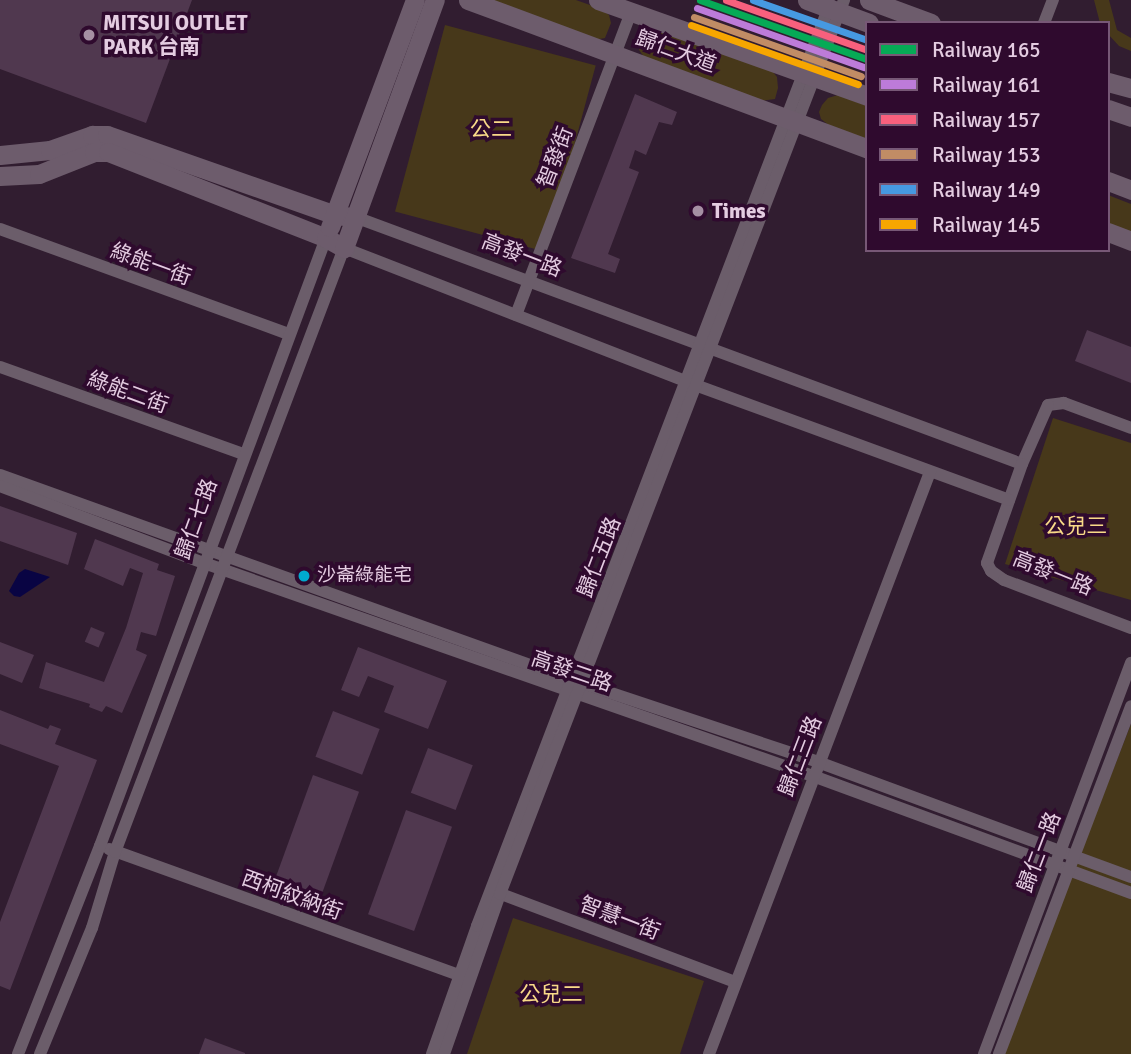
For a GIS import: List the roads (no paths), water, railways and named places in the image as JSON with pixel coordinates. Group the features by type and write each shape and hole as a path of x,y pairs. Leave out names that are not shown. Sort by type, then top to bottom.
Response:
{"main road":[{"name":"歸仁七路","path":"326,238 415,0"},
{"name":"歸仁七路","path":"344,248 435,0"},
{"name":"歸仁大道","path":"468,0 865,147"},
{"name":"歸仁大道","path":"598,0 865,95"},
{"path":"807,0 836,5 865,21"},
{"path":"869,0 926,21"},
{"path":"1110,83 1131,88"},
{"path":"1110,110 1131,117"},
{"name":"高發一路","path":"0,155 50,150 92,135 107,135 335,215 355,217"},
{"path":"0,176 39,174 88,154 108,152 326,238 344,248"},
{"path":"1110,182 1131,190"},
{"path":"1110,233 1131,241"}],"street":[{"path":"1045,21 1054,0"},
{"name":"歸仁五路","path":"444,1054 466,977 495,892 836,5"},
{"name":"智發街","path":"516,315 631,12"},
{"name":"高發一路","path":"355,217 1022,464"},
{"name":"綠能一街","path":"0,229 289,334"},
{"name":"歸仁七路","path":"18,1054 100,846 243,454 326,238"},
{"path":"344,248 692,384 1009,500"},
{"name":"歸仁七路","path":"40,1054 92,928 115,852 344,248"},
{"name":"綠能二街","path":"0,367 243,454"},
{"name":"高發一路","path":"1131,428 1064,403 1048,405 1022,464 990,548 987,563 990,571 1004,580 1131,628"},
{"name":"歸仁三路","path":"709,1054 930,472"},
{"name":"高發二路","path":"0,475 209,550 225,563"},
{"name":"高發二路","path":"0,486 204,563 225,563 575,687 1131,892"},
{"name":"歸仁一路","path":"984,1054 1131,663"},
{"name":"高發二路","path":"575,687 818,762 1131,877"},
{"name":"歸仁一路","path":"999,1054 1131,706"},
{"name":"西柯紋納街","path":"100,846 466,977"},
{"name":"智慧一街","path":"495,892 735,982"},
{"name":"歸仁五路","path":"432,1054 466,977"}],"rail line":[{"name":"165","path":"700,0 865,58"},
{"name":"157","path":"726,0 865,49"},
{"name":"149","path":"753,0 865,39"},
{"name":"161","path":"697,8 864,67"},
{"name":"153","path":"694,17 861,76"},
{"name":"145","path":"691,25 858,84"}],"place":[{"name":"MITSUI OUTLET PARK 台南","path":"89,35"},
{"name":"Times","path":"698,211"},
{"name":"沙崙綠能宅","path":"304,576"}],"park label":[{"name":"公二","path":"491,129"},
{"name":"公兒三","path":"1076,526"},
{"name":"公兒二","path":"551,994"}]}
